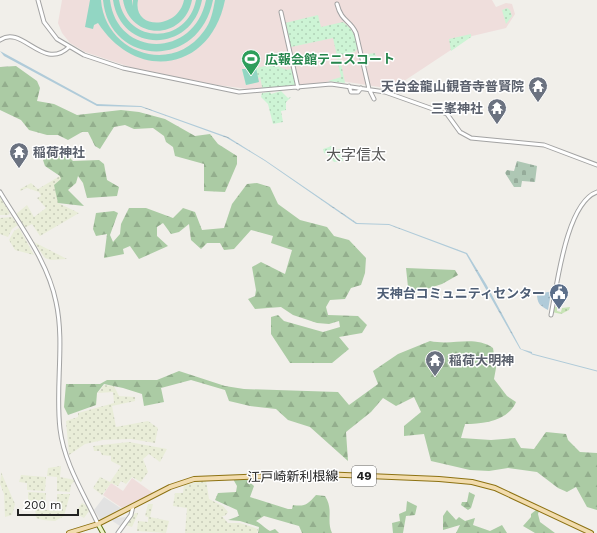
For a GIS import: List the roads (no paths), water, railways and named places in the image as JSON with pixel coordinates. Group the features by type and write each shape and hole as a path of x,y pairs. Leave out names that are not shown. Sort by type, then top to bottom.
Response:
{"main road":[{"name":"江戸崎新利根線","path":"69,533 98,524 176,484 199,478 321,474 472,482 495,488 591,533"},
{"path":"98,524 103,533"}],"street":[{"path":"38,0 42,18 53,35 69,47 92,58 143,73 235,92 298,88 325,84 392,93 443,112 450,116 463,135 471,138 544,145 597,165"},
{"path":"337,4 342,18 356,33 369,89 374,99"},
{"path":"282,12 298,88"},
{"path":"0,40 4,38 15,38 36,50 53,54 63,52 69,47"},
{"path":"0,192 38,256 53,290 59,321 59,409 63,443 71,468 98,524"},
{"path":"551,315 570,226 588,198 597,192"},
{"path":"118,533 130,515 133,506"}],"water":[{"path":"0,51 97,104 141,106 228,137 265,160 357,223 389,224 467,253 486,284 521,349 532,352 532,354 520,349 466,254 389,225 356,224 265,161 227,138 141,107 97,106 4,56"},
{"path":"548,292 551,293 548,310 540,304 537,294"}],"waterway":[{"path":"532,354 597,371"}],"place":[{"name":"広報会館テニスコート","path":"251,76"},
{"name":"天台金龍山観音寺普賢院","path":"538,103"},
{"name":"三峯神社","path":"497,125"},
{"name":"稲荷神社","path":"19,169"},
{"name":"天神台コミュニティセンター","path":"559,310"},
{"name":"稲荷大明神","path":"435,377"}],"district":[{"name":"大字信太","path":"356,155"}]}
